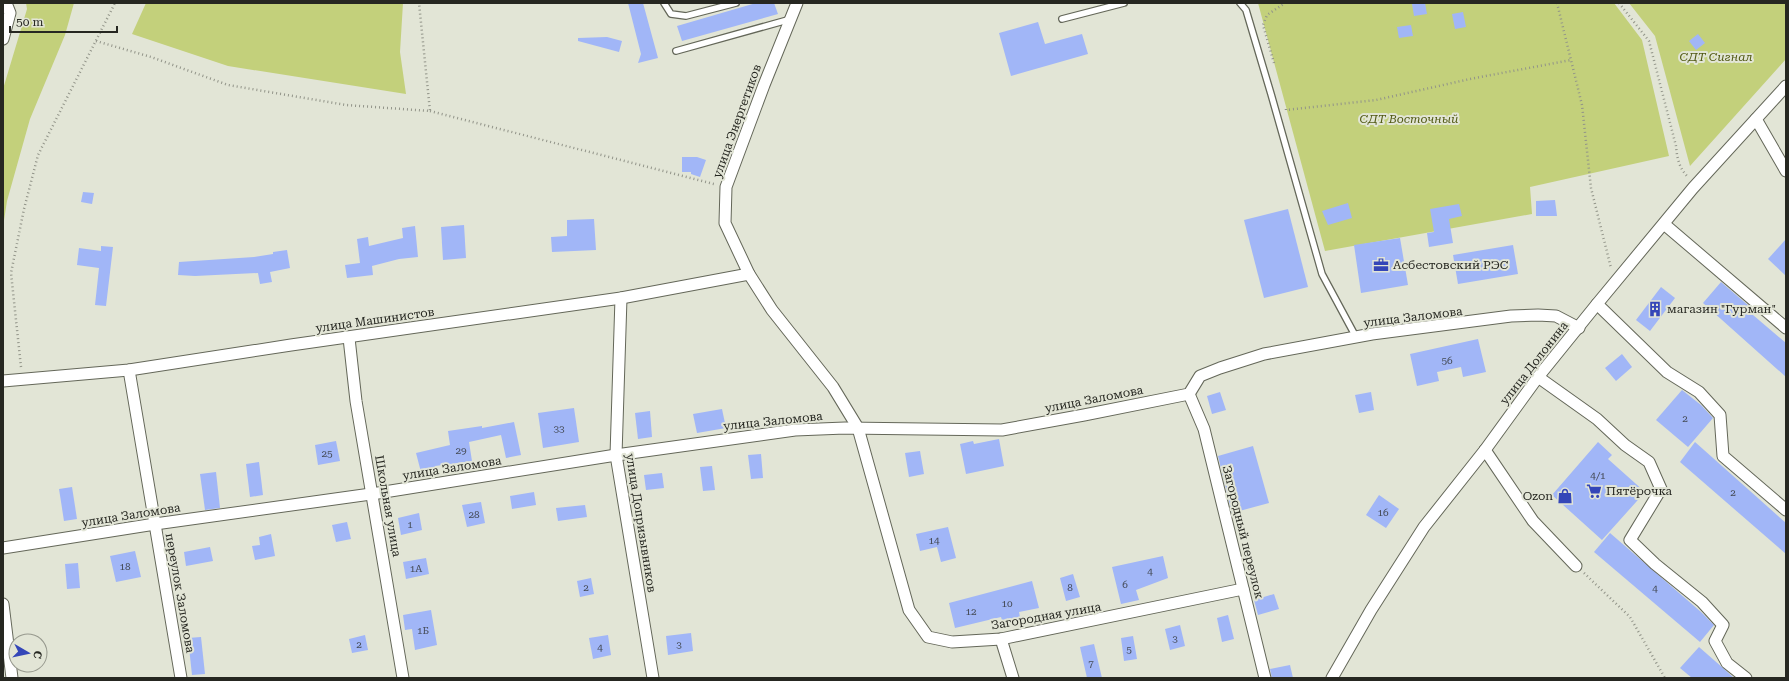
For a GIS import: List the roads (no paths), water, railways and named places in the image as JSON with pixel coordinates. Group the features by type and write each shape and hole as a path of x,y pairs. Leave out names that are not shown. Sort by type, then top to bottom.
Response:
{"street":[{"path":"3,39 10,13 6,3"},
{"name":"улица Энергетиков","path":"798,3 764,85 726,187 725,223 749,274 772,310 833,388 858,428"},
{"name":"улица Долонина","path":"1332,678 1371,610 1424,527 1485,450 1538,377 1693,188 1786,86"},
{"path":"1756,118 1786,171"},
{"path":"1664,224 1786,328"},
{"name":"улица Машинистов","path":"3,381 129,370 621,298 749,274"},
{"name":"улица Допризывников","path":"621,298 616,455 652,678"},
{"path":"1597,304 1667,372 1698,392 1720,415 1723,456 1786,510"},
{"name":"улица Заломова","path":"3,548 155,524 372,494 616,455 795,430 858,428 1002,430 1189,394 1200,376 1220,368 1264,354 1356,337 1511,316 1556,316 1578,328"},
{"name":"Школьная улица","path":"349,338 356,401 403,678"},
{"name":"переулок Заломова","path":"129,370 181,678"},
{"path":"1538,377 1592,415 1625,445 1649,462 1661,489 1630,540 1655,564 1702,602 1723,625 1715,642 1727,663 1746,678"},
{"name":"Загородный переулок","path":"1189,394 1204,429 1265,678"},
{"name":"Загородная улица","path":"858,428 909,610 928,637 952,642 1001,639 1243,589"},
{"path":"1485,450 1533,521 1576,566"},
{"path":"3,604 12,678"},
{"path":"1001,639 1013,678"}],"lane":[{"path":"664,3 671,14 686,16 736,3"},
{"path":"1062,19 1124,3"},
{"path":"1240,3 1246,10 1322,274 1356,337"},
{"path":"676,51 791,19"}],"place":[{"name":"Асбестовский РЭС","path":"1381,265"},
{"name":"магазин \"Гурман\"","path":"1655,309"},
{"name":"Пятёрочка","path":"1594,491"},
{"name":"Ozon","path":"1565,496"}],"park label":[{"name":"СДТ Сигнал","path":"1716,57"},
{"name":"СДТ Восточный","path":"1409,119"}]}
